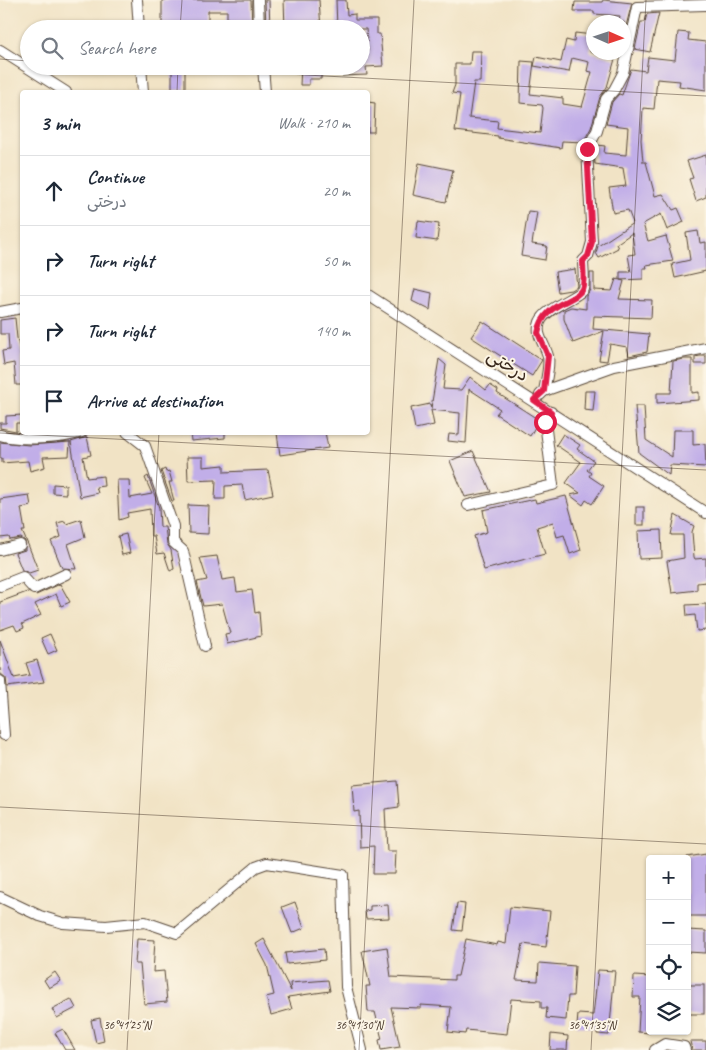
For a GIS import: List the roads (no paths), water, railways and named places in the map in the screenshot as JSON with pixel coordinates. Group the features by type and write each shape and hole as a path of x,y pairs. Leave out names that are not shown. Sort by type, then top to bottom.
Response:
{"street":[{"path":"136,0 138,20"},
{"path":"258,0 259,20"},
{"path":"544,391 548,356 538,333 540,322 544,316 564,300 579,293 583,288 583,261 588,256 592,242 587,149 597,131 606,99 614,90 623,73 638,7 706,5"},
{"path":"0,50 20,63"},
{"path":"39,75 63,90"},
{"path":"142,75 143,90"},
{"path":"264,75 265,90"},
{"name":"درختی","path":"372,301 534,400 706,513"},
{"path":"0,312 20,308"},
{"path":"534,400 544,391 614,366 706,348"},
{"path":"468,505 553,485 545,422 551,412"},
{"path":"0,435 12,439 74,435"},
{"path":"132,435 145,446 173,526 173,542 183,551 205,646"},
{"path":"0,550 20,545"},
{"path":"0,586 23,577 34,589 66,574"},
{"path":"0,681 4,735"},
{"path":"0,897 40,916 62,923 106,926 145,922 177,933 256,867 268,863 343,875 346,987 362,1050"},
{"path":"655,1050 665,1044 684,1047 686,1050"}]}
